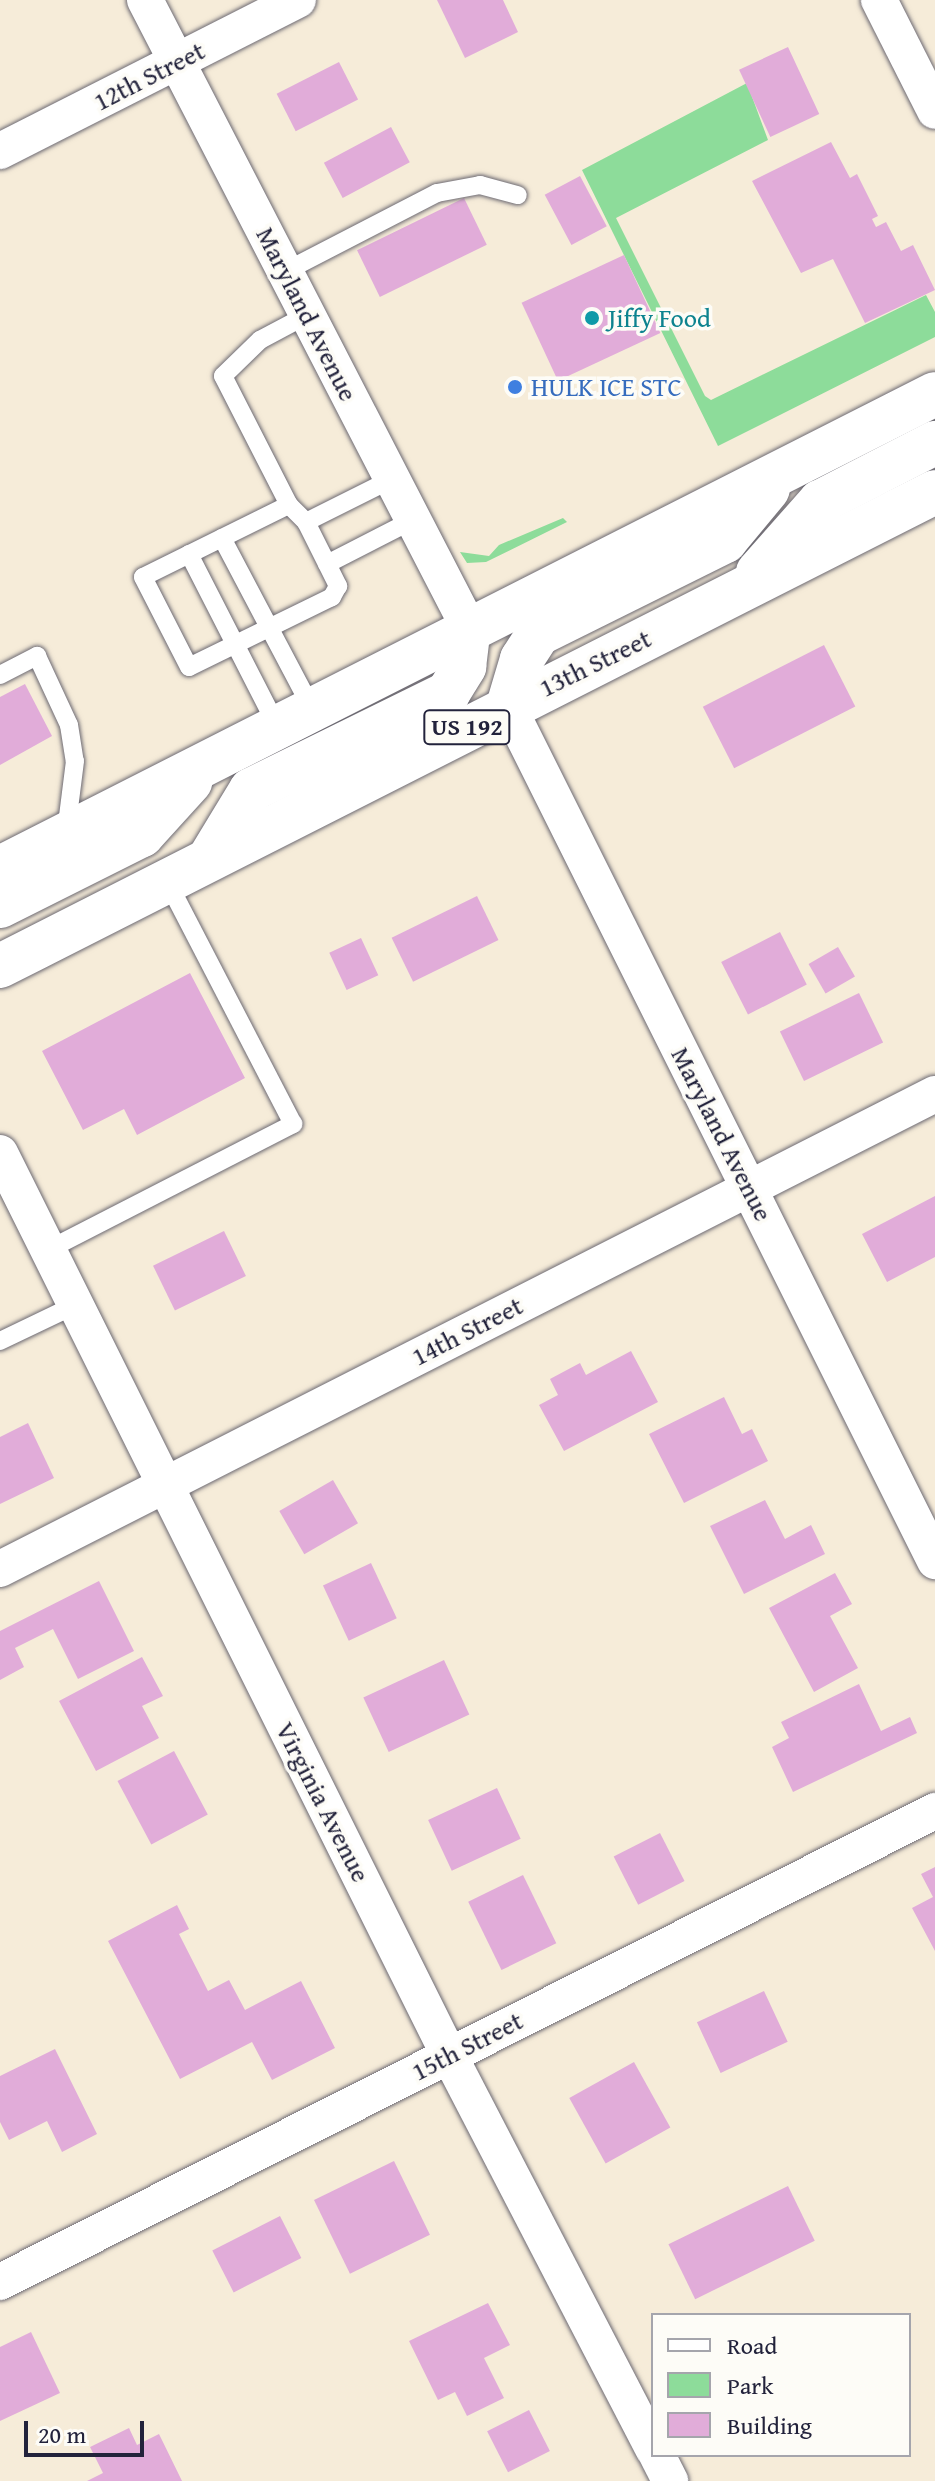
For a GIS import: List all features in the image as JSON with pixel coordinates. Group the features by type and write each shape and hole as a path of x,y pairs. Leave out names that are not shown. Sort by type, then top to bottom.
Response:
{"highway":[{"path":"0,868 935,394"},
{"path":"740,591 820,502 935,443"},
{"path":"508,706 522,659 538,634 725,541 780,475"},
{"name":"13th Street","path":"0,966 211,856 935,492"},
{"path":"211,856 251,790 448,693 464,667 469,628"},
{"path":"0,906 142,835 211,760"}],"street":[{"name":"Maryland Avenue","path":"145,0 469,628"},
{"name":"12th Street","path":"0,151 298,0"},
{"path":"879,0 935,111"},
{"name":"Maryland Avenue","path":"508,706 935,1561"},
{"name":"14th Street","path":"0,1569 935,1094"},
{"name":"Virginia Avenue","path":"0,1153 163,1486 449,2055 651,2444"},
{"name":"15th Street","path":"0,2282 935,1811"},
{"path":"658,2457 670,2481"}],"lane":[{"path":"284,272 437,193 480,185 518,195"},
{"path":"289,505 143,577 189,667 270,631 332,597 338,586 306,522 289,505 223,376 260,340 307,315"},
{"path":"306,522 392,479"},
{"path":"327,564 413,520"},
{"path":"222,538 270,631 295,717"},
{"path":"189,554 236,645 295,717"},
{"path":"0,675 37,656 69,725 75,761 65,834"},
{"path":"48,1250 293,1124 167,881"},
{"path":"0,1341 75,1305"}],"green space":[{"path":"747,83 768,140 616,218 705,396 711,400 926,295 935,312 935,337 718,446 582,170"},
{"path":"563,518 567,522 486,562 467,563 460,552 489,556 499,545"}],"building":[{"path":"437,0 503,0 518,32 465,58"},
{"path":"788,47 819,114 770,137 739,70"},
{"path":"339,62 358,99 296,131 277,94"},
{"path":"391,127 410,162 343,198 324,163"},
{"path":"831,142 850,178 857,174 878,216 872,219 876,227 886,222 901,251 913,245 935,290 865,323 833,259 801,273 752,181"},
{"path":"580,176 607,226 571,245 545,195"},
{"path":"464,198 487,245 380,297 357,250"},
{"name":"Jiffy Food","path":"624,255 660,333 558,381 522,303"},
{"path":"824,645 855,706 734,768 703,707"},
{"path":"25,684 52,736 0,765 0,697"},
{"path":"477,896 498,940 413,982 392,938"},
{"path":"780,932 807,985 748,1015 721,962"},
{"path":"361,938 378,975 347,990 329,953"},
{"path":"838,947 855,976 826,993 809,964"},
{"path":"190,973 245,1078 137,1135 124,1109 83,1130 42,1051"},
{"path":"859,993 883,1042 804,1081 780,1032"},
{"path":"935,1196 935,1257 887,1282 862,1234"},
{"path":"224,1231 246,1276 175,1311 153,1266"},
{"path":"631,1351 658,1402 564,1451 539,1405 558,1395 550,1379 580,1363 586,1375"},
{"path":"724,1397 742,1434 752,1429 768,1461 684,1503 649,1434"},
{"path":"28,1423 54,1478 0,1504 0,1437"},
{"path":"333,1480 358,1523 304,1554 279,1511"},
{"path":"765,1500 785,1539 811,1525 825,1554 744,1594 710,1526"},
{"path":"371,1563 397,1618 349,1641 323,1585"},
{"path":"835,1573 852,1604 830,1616 858,1668 814,1692 769,1608"},
{"path":"99,1581 134,1651 78,1679 53,1629 15,1648 24,1667 0,1680 0,1631"},
{"path":"142,1657 163,1696 142,1706 159,1738 96,1771 59,1701"},
{"path":"444,1660 469,1714 389,1752 363,1698"},
{"path":"859,1684 881,1731 910,1717 917,1733 793,1792 772,1747 789,1738 781,1722"},
{"path":"174,1751 208,1815 151,1845 117,1781"},
{"path":"497,1788 521,1839 452,1871 428,1820"},
{"path":"660,1833 685,1881 638,1905 614,1857"},
{"path":"935,1867 935,1951 912,1908 933,1897 921,1874"},
{"path":"523,1875 556,1943 501,1970 468,1902"},
{"path":"177,1905 189,1929 179,1934 208,1991 229,1980 245,2010 301,1981 335,2048 272,2080 252,2042 180,2079 108,1941"},
{"path":"764,1991 788,2042 721,2073 697,2022"},
{"path":"55,2049 97,2134 62,2152 47,2121 9,2140 0,2122 0,2076"},
{"path":"634,2062 670,2128 606,2163 569,2098"},
{"path":"394,2161 430,2235 350,2274 314,2200"},
{"path":"788,2186 815,2241 695,2299 668,2244"},
{"path":"280,2216 301,2258 234,2292 212,2251"},
{"path":"488,2303 510,2345 484,2358 504,2398 467,2416 455,2392 438,2400 409,2341"},
{"path":"31,2332 60,2393 0,2421 0,2347"},
{"path":"529,2410 550,2451 508,2472 487,2431"},
{"path":"129,2428 137,2445 159,2434 182,2481 87,2481 103,2473 90,2447"}],"place":[{"name":"Jiffy Food","path":"592,318"},
{"name":"HULK ICE STC","path":"515,387"}]}
